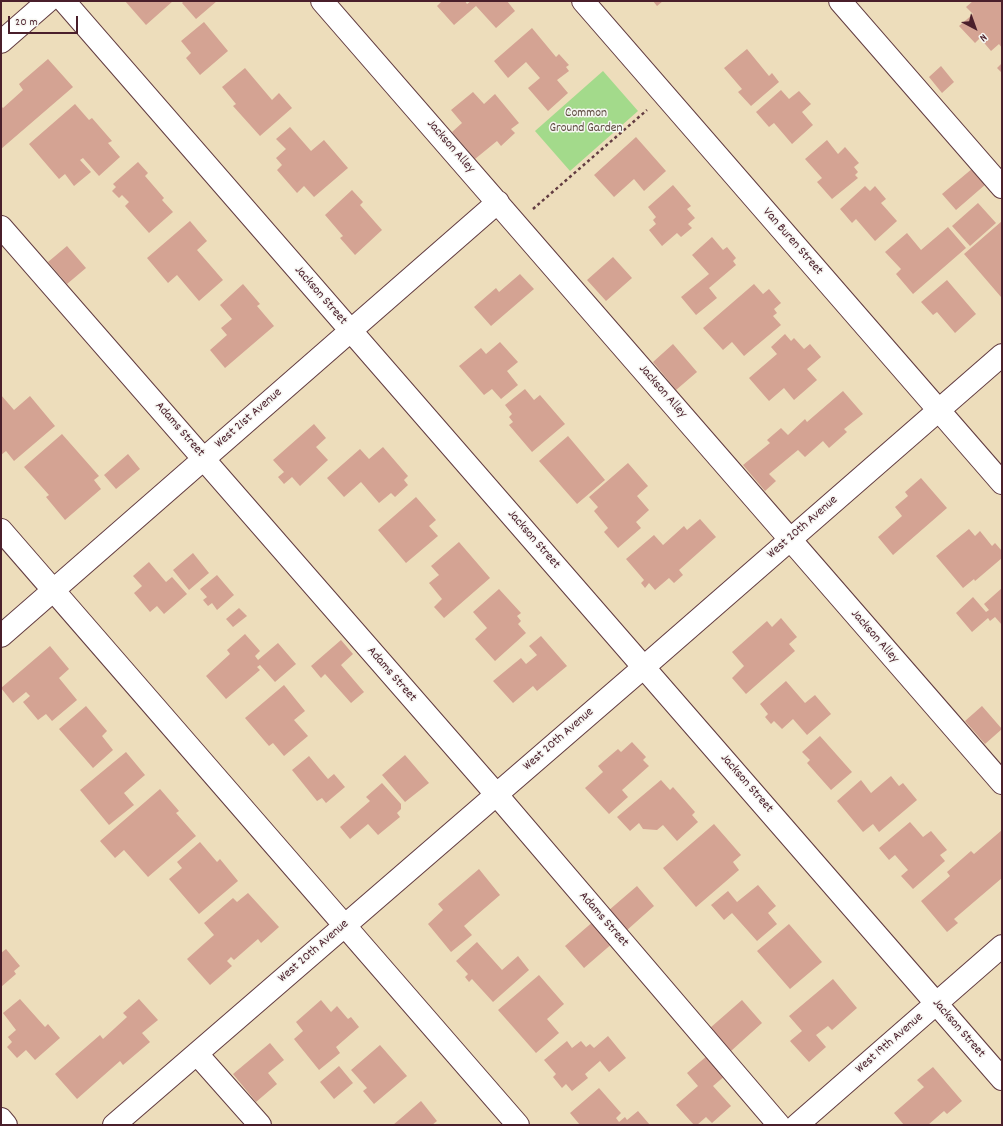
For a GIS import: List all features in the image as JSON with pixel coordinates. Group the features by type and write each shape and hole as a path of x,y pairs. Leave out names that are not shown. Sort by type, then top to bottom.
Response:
{"street":[{"path":"1,42 48,1"},
{"name":"Jackson Street","path":"64,1 1002,1079"},
{"name":"Jackson Alley","path":"322,1 498,202 789,540 1002,783"},
{"name":"Van Buren Street","path":"583,1 1002,482"},
{"path":"840,1 1002,187"},
{"name":"West 21st Avenue","path":"1,636 498,202"},
{"name":"Adams Street","path":"1,227 496,794 779,1125"},
{"name":"West 20th Avenue","path":"114,1125 644,667 1002,354"},
{"path":"1,530 518,1125"},
{"name":"West 19th Avenue","path":"797,1125 1002,946"},
{"path":"197,1054 260,1125"},
{"path":"1,1119 6,1125"}],"path":[{"path":"516,223 664,95"}],"green space":[{"name":"Common Ground Garden","path":"603,71 638,111 570,171 535,131"}],"building":[{"path":"125,1 173,1 146,25"},
{"path":"184,1 217,1 196,19 182,3"},
{"path":"442,1 465,1 467,4 471,1 507,1 515,11 496,28 476,6 454,25 437,6"},
{"path":"653,1 663,1 657,6"},
{"path":"973,1 1002,1 1002,48 999,44 991,51 980,38 975,43 959,26 973,14 966,7"},
{"path":"204,22 228,51 200,75 186,58 191,53 181,41"},
{"path":"532,28 556,57 559,54 569,65 566,67 569,71 557,80 568,93 548,111 528,88 540,78 526,62 508,78 494,61"},
{"path":"747,49 769,76 772,73 779,82 751,106 738,92 742,89 724,68"},
{"path":"48,59 73,87 1,149 1,106 3,108 23,90 19,84"},
{"path":"1002,63 1002,73 997,68"},
{"path":"941,66 954,82 942,93 929,77"},
{"path":"245,68 272,100 279,93 292,108 260,136 233,106 236,104 222,87"},
{"path":"781,90 789,99 799,91 811,104 802,112 813,125 792,144 774,123 769,127 756,112"},
{"path":"473,92 484,104 495,94 519,123 511,129 515,133 501,146 497,141 475,159 452,132 462,123 451,110"},
{"path":"75,104 89,120 92,118 112,141 108,143 120,157 99,176 83,158 80,160 91,172 74,186 65,174 59,179 29,144"},
{"path":"290,127 311,151 324,140 348,168 314,197 304,186 297,193 277,170 282,165 276,158 286,149 276,139"},
{"path":"636,137 666,171 644,191 634,179 614,197 594,175"},
{"path":"827,140 838,154 845,147 859,163 854,167 858,172 855,175 858,178 832,199 817,182 822,178 805,159"},
{"path":"138,162 148,173 145,176 164,198 162,200 173,212 149,233 125,206 129,202 122,195 119,198 112,191 116,187 113,184"},
{"path":"973,168 986,184 956,210 942,194"},
{"path":"673,185 691,206 687,209 695,218 688,224 692,228 681,237 677,233 662,246 649,230 656,224 653,220 656,217 648,207"},
{"path":"865,186 870,191 875,186 886,199 881,203 897,221 875,241 856,219 852,223 840,209"},
{"path":"352,190 363,202 360,205 382,230 355,255 340,238 343,236 325,215"},
{"path":"978,203 996,223 970,246 952,226"},
{"path":"190,221 207,241 197,250 223,280 199,301 177,275 168,283 147,258"},
{"path":"1002,221 1002,296 1001,297 964,254"},
{"path":"948,227 966,248 913,294 896,274 901,269 885,252 907,233 921,250"},
{"path":"712,237 723,250 727,247 736,258 733,261 736,265 709,288 717,298 696,315 681,297 709,274 692,255"},
{"path":"67,246 86,268 67,284 48,262"},
{"path":"613,257 632,278 606,301 587,280"},
{"path":"520,274 534,289 491,326 474,307 496,288 499,292"},
{"path":"947,280 976,314 955,333 937,312 933,315 921,302"},
{"path":"243,284 260,304 257,306 274,326 225,368 210,350 227,335 221,328 232,319 220,305"},
{"path":"754,284 763,294 769,289 781,303 774,309 777,313 773,316 781,325 744,356 732,342 723,350 703,328"},
{"path":"785,334 791,341 794,338 804,349 810,344 821,357 807,369 817,380 794,400 784,388 769,401 749,378 777,354 771,347"},
{"path":"500,342 518,362 507,371 518,385 501,399 492,389 484,395 459,366 481,348 486,354"},
{"path":"673,344 697,372 676,390 653,362"},
{"path":"525,389 534,400 540,395 565,424 532,452 509,425 513,422 509,417 512,414 505,405"},
{"path":"843,391 863,414 844,429 847,432 829,448 823,441 805,457 798,450 769,474 776,481 765,491 743,465 770,443 767,440 781,428 788,435 805,419 807,422"},
{"path":"1,395 14,410 30,396 55,426 14,461 6,451 1,455"},
{"path":"314,424 326,438 316,447 328,460 300,486 292,477 284,484 278,477 284,472 273,460"},
{"path":"62,434 99,476 94,480 101,489 65,520 46,497 49,495 24,467"},
{"path":"568,436 605,480 577,504 539,461"},
{"path":"383,447 408,476 404,480 408,485 395,497 391,493 379,503 361,482 344,497 327,478 360,449 369,459"},
{"path":"128,454 140,469 116,489 104,475"},
{"path":"628,463 648,486 637,496 649,510 636,522 641,528 618,548 604,532 608,528 594,511 598,507 589,497"},
{"path":"921,478 947,508 893,555 878,537 902,516 895,507 908,496 905,492"},
{"path":"416,497 436,520 429,526 438,536 406,563 378,530"},
{"path":"700,519 716,537 679,570 683,575 674,583 669,578 655,590 649,583 645,588 641,583 644,580 626,559 654,535 663,545 684,526 687,530"},
{"path":"969,529 975,536 980,531 992,546 995,543 1002,551 1002,558 975,581 974,579 963,588 936,556"},
{"path":"459,542 490,578 444,618 434,607 442,599 429,583 439,575 431,566"},
{"path":"193,553 209,573 189,590 173,570"},
{"path":"149,562 166,582 172,577 187,594 164,614 157,606 150,612 134,593 142,586 133,576"},
{"path":"217,575 234,595 217,610 212,603 208,606 203,600 207,597 200,589"},
{"path":"1002,588 1002,625 995,617 990,621 988,618 972,632 956,613 973,597 986,612 989,610 984,604"},
{"path":"499,589 521,613 517,616 521,621 518,624 526,633 495,661 475,639 487,628 473,612"},
{"path":"239,608 247,616 233,627 226,619"},
{"path":"781,618 797,637 789,644 795,651 746,694 732,678 744,666 732,652 767,621 772,627"},
{"path":"245,634 260,651 255,656 258,660 278,643 296,664 275,682 260,665 257,667 260,670 226,699 206,676 230,654 227,650"},
{"path":"541,636 567,666 537,691 533,686 513,703 493,681 521,658 526,664 537,655 529,646"},
{"path":"341,640 353,654 341,665 364,692 351,703 325,674 321,678 311,666"},
{"path":"50,646 69,669 59,678 77,700 52,721 46,714 38,720 23,702 30,696 26,692 13,703 1,688"},
{"path":"786,681 805,703 815,695 831,714 807,735 793,719 782,729 774,721 771,724 765,717 768,714 760,704"},
{"path":"284,685 305,711 294,720 308,736 284,756 273,743 269,746 245,718"},
{"path":"86,706 107,731 102,736 113,750 93,768 59,729"},
{"path":"982,706 1002,729 985,744 965,721"},
{"path":"820,736 852,772 831,790 807,763 810,760 802,752"},
{"path":"632,742 646,757 643,760 649,766 622,790 628,797 609,814 585,788 603,772 598,766 618,749 621,752"},
{"path":"126,752 145,775 124,793 134,805 109,825 80,790"},
{"path":"405,755 429,783 405,802 382,775"},
{"path":"309,756 328,779 334,774 345,787 326,803 322,798 317,801 292,770"},
{"path":"891,776 899,786 903,783 917,800 879,832 873,824 863,832 837,801 861,780 871,793"},
{"path":"661,780 670,790 673,787 695,812 692,815 698,822 677,841 663,825 657,830 643,829 639,823 630,831 617,817"},
{"path":"382,783 401,804 401,809 397,813 400,817 378,835 368,824 350,839 340,827 370,801 366,797"},
{"path":"160,789 179,811 176,813 196,836 148,877 124,850 115,858 100,841"},
{"path":"910,822 923,837 931,831 947,850 940,855 945,861 913,889 901,876 908,870 895,855 889,860 879,848"},
{"path":"714,824 741,855 733,862 739,870 696,907 663,868"},
{"path":"1002,830 1002,878 954,919 958,923 947,932 921,901 950,876 947,872 971,851 974,854"},
{"path":"200,842 217,862 220,859 238,881 199,914 169,879 182,868 177,862"},
{"path":"479,869 500,895 464,926 472,935 451,952 428,924 443,910 438,904"},
{"path":"758,885 776,906 768,913 777,924 757,941 732,913 724,920 711,905 728,891 737,902"},
{"path":"637,886 654,906 626,931 608,911"},
{"path":"248,893 279,927 261,943 258,939 234,960 231,957 227,961 232,966 210,985 187,959 214,935 204,923 233,898 237,902"},
{"path":"595,920 614,942 584,968 565,946"},
{"path":"789,924 822,962 790,989 757,951"},
{"path":"477,942 502,970 518,956 529,970 493,1002 472,979 469,982 465,977 468,974 456,961"},
{"path":"6,949 20,966 14,971 16,974 1,987 1,953"},
{"path":"539,975 564,1004 547,1019 559,1033 536,1053 498,1010"},
{"path":"833,979 857,1008 832,1030 828,1026 816,1035 826,1047 809,1062 790,1041 802,1031 789,1016"},
{"path":"20,999 45,1027 48,1024 60,1038 35,1060 26,1050 17,1058 7,1047 12,1042 8,1037 16,1030 3,1013"},
{"path":"139,999 158,1020 142,1033 150,1042 123,1065 120,1061 77,1099 55,1074 100,1035 103,1039 127,1017 123,1013"},
{"path":"321,1000 331,1012 337,1006 348,1019 351,1017 359,1027 336,1047 340,1053 319,1070 294,1039 303,1031 296,1022"},
{"path":"742,1000 762,1023 731,1051 710,1028"},
{"path":"608,1036 626,1058 609,1072 600,1061 585,1074 588,1078 572,1091 566,1084 562,1088 553,1077 556,1074 544,1060 567,1041 572,1048 581,1041 586,1047 590,1044 594,1048"},
{"path":"270,1043 284,1060 268,1073 277,1084 256,1102 233,1074"},
{"path":"380,1045 407,1076 374,1104 363,1091 367,1088 351,1070"},
{"path":"708,1055 726,1075 713,1086 731,1106 712,1123 706,1117 697,1125 694,1125 676,1105 698,1086 687,1073"},
{"path":"339,1066 353,1083 334,1099 320,1082"},
{"path":"933,1067 962,1101 947,1114 944,1111 928,1125 904,1125 894,1113 924,1087 917,1080"},
{"path":"599,1088 621,1113 616,1118 619,1122 625,1117 627,1120 638,1111 650,1125 580,1125 570,1113"},
{"path":"421,1101 437,1121 432,1125 393,1125"}]}
